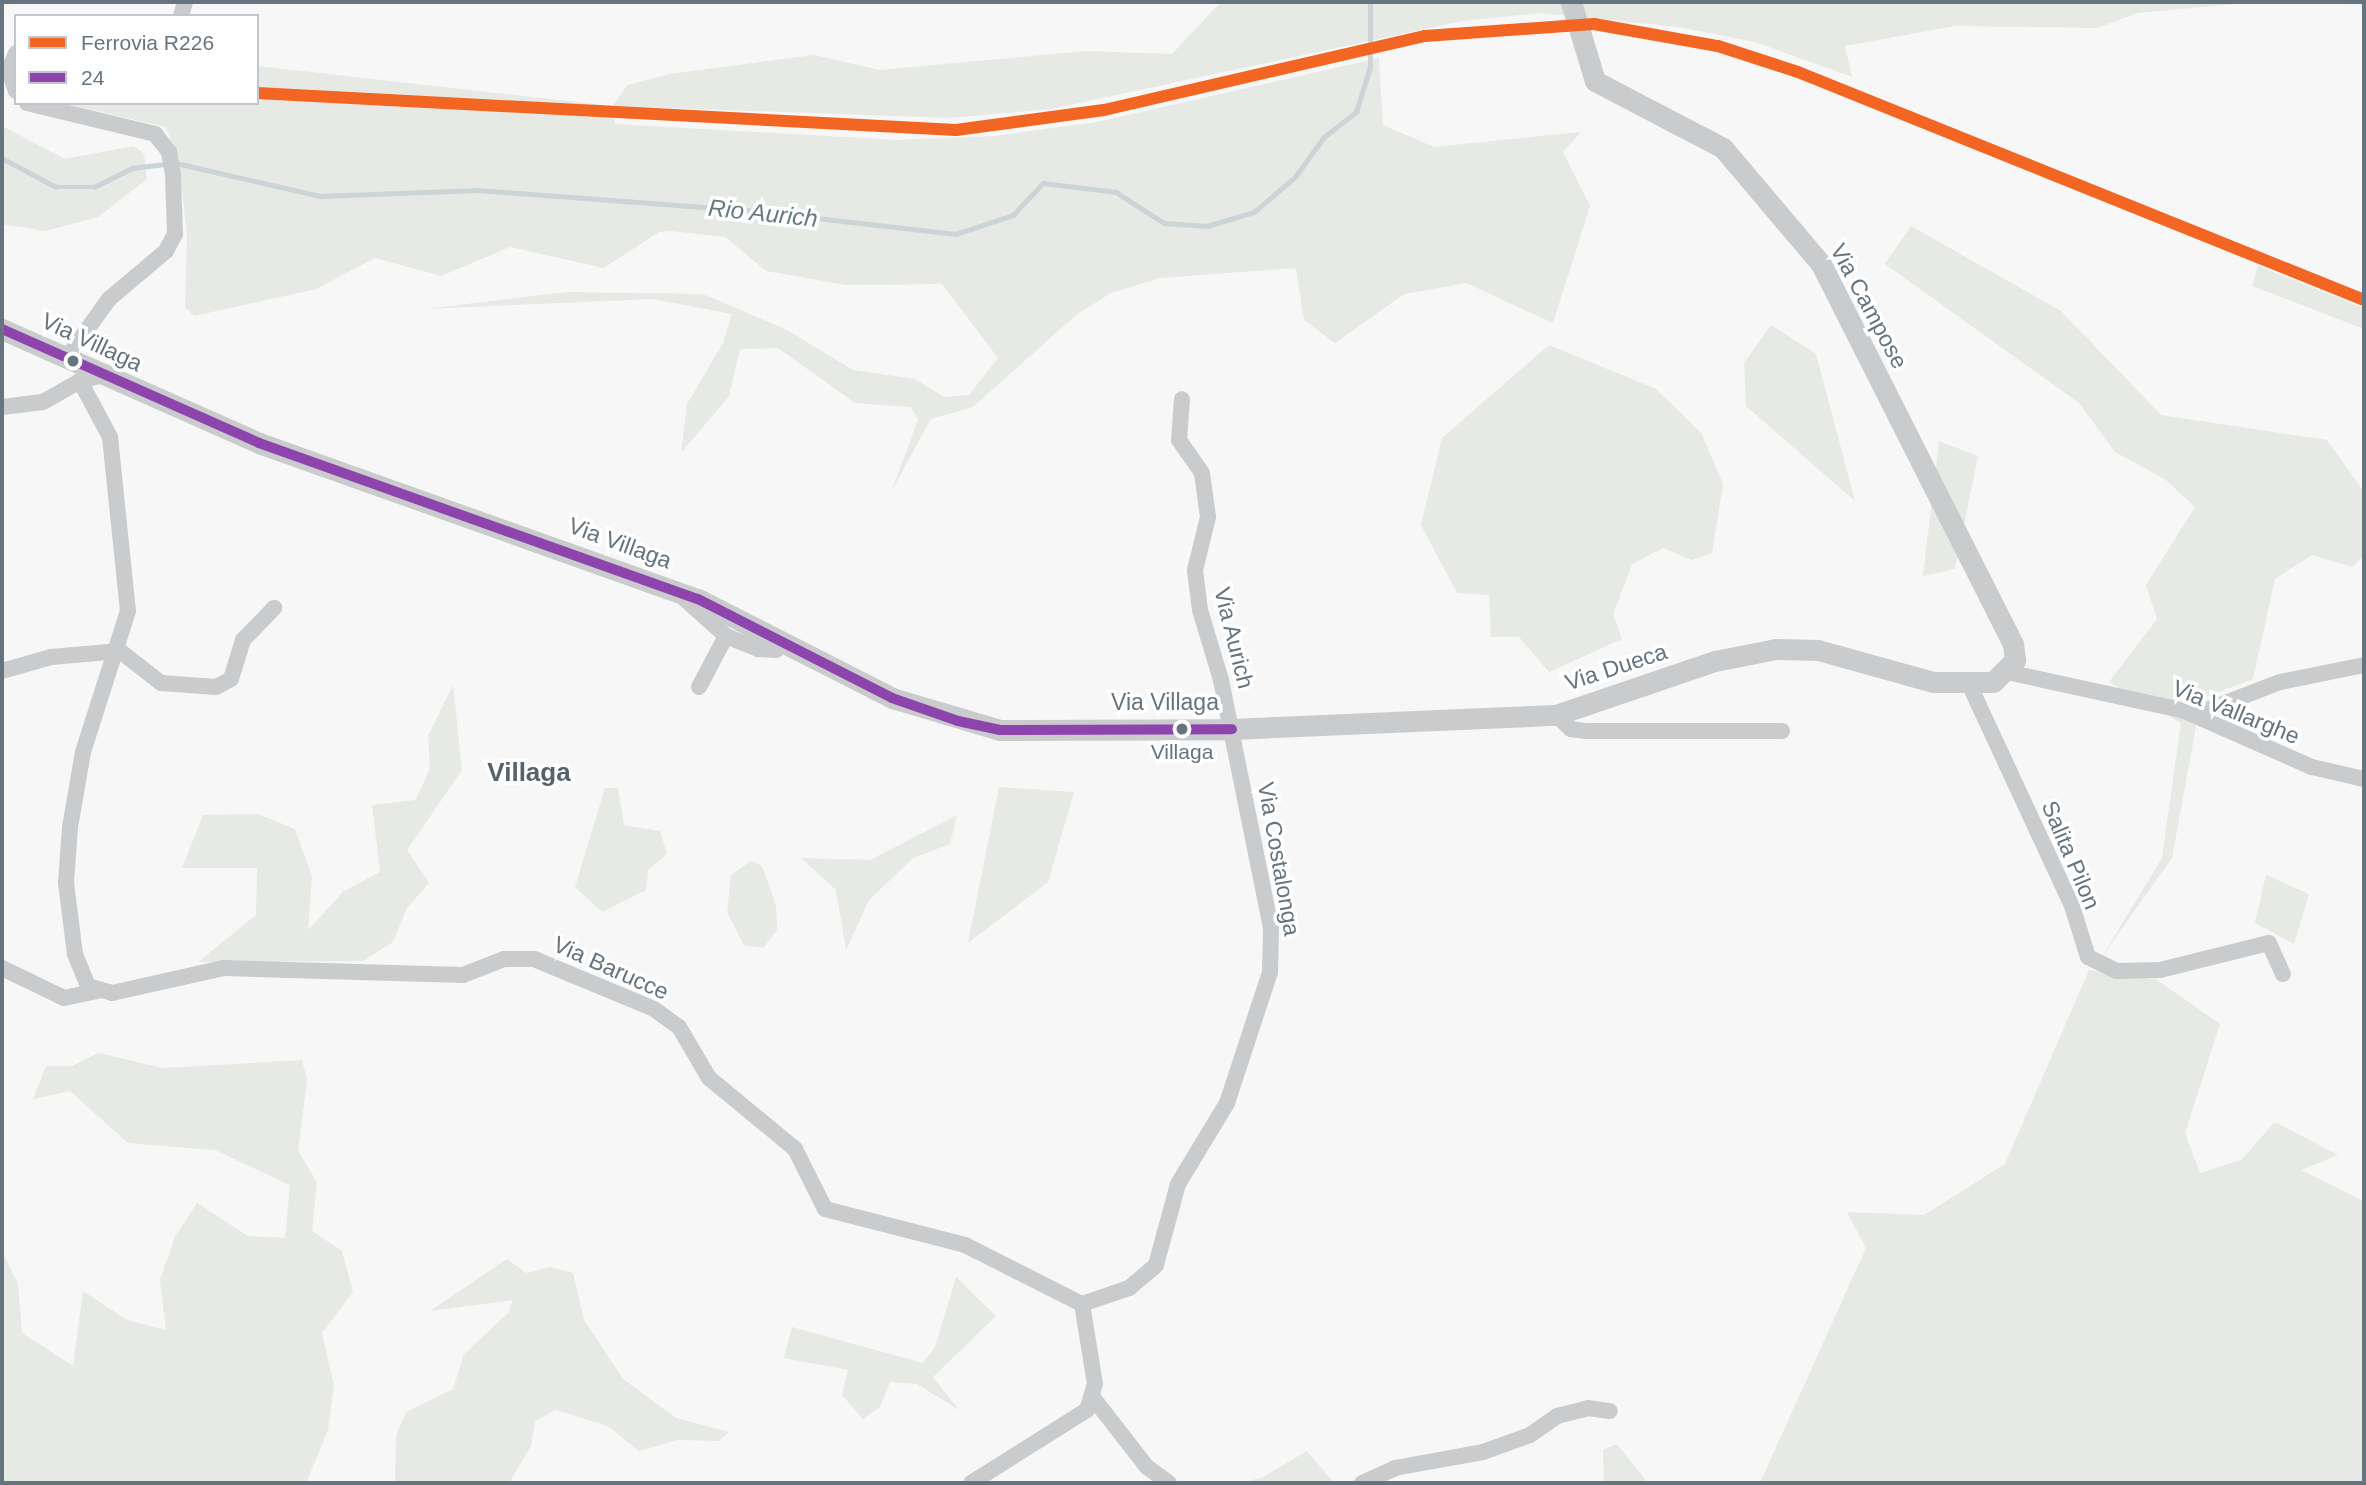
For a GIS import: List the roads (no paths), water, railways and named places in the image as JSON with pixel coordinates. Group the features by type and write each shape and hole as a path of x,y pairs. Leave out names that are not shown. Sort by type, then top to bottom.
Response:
{"street":[{"name":"Via Campose","path":"1571,2 1595,81 1723,148 1821,264 2013,644 2015,660 2007,672"},
{"path":"14,59 9,70 14,85"},
{"path":"37,105 123,122 155,134 169,152 173,176 175,234 166,251 109,299 66,359"},
{"name":"Via Villaga","path":"2,329 66,359 89,379 259,443 677,592 786,642 892,698 1000,730 1232,729"},
{"path":"2,407 43,402 89,379 110,437 117,469 114,512 128,611 120,651 83,752 70,827 66,883 75,954 82,976 97,991"},
{"name":"Via Aurich","path":"1182,399 1179,440 1202,473 1208,517 1195,570 1200,610 1232,729"},
{"path":"677,592 726,636 758,649 776,650 786,642"},
{"path":"2,671 51,657 120,651 161,683 216,687 231,679 243,640 274,608"},
{"path":"699,687 726,636"},
{"name":"Via Dueca","path":"1232,729 1556,715 1715,661 1776,649 1818,650 1933,682 1969,684 2007,672"},
{"path":"2194,715 2280,682 2364,665"},
{"name":"Via Vallarghe","path":"2007,672 2194,715 2312,767 2364,779"},
{"name":"Salita Pilon","path":"1969,684 2072,906 2088,957 2118,971 2160,970 2269,943 2283,974"},
{"path":"1556,715 1571,729 1585,731 1782,731"},
{"name":"Via Costalonga","path":"1082,1304 1129,1288 1156,1265 1178,1184 1227,1103 1270,972 1270,928 1232,729"},
{"name":"Via Barucce","path":"2,968 64,998 97,991 122,992 224,968 463,975 503,959 534,959 654,1009 679,1027 709,1078 795,1149 825,1209 965,1245 1082,1304"},
{"path":"1082,1304 1094,1399 1147,1467 1169,1483"},
{"path":"971,1483 1074,1422 1094,1399"},
{"path":"1362,1483 1395,1468 1483,1452 1530,1435 1557,1416 1588,1408 1611,1411"}],"waterway":[{"name":"Rio Aurich","path":"176,163 320,196 478,190 746,210 956,234 1013,215 1043,183 1116,192 1164,223 1207,226 1254,212 1295,177 1324,137 1356,112 1370,67 1370,2"},
{"name":"Rio Aurich","path":"2,158 56,187 94,187 132,168 167,164"}],"rail line":[{"name":"R226","path":"259,93 956,130 1104,110 1425,36 1594,24 1718,46 1798,72 2364,300"}],"place":[{"name":"Villaga","path":"1182,729"}],"district":[{"name":"Villaga","path":"529,773"}]}
